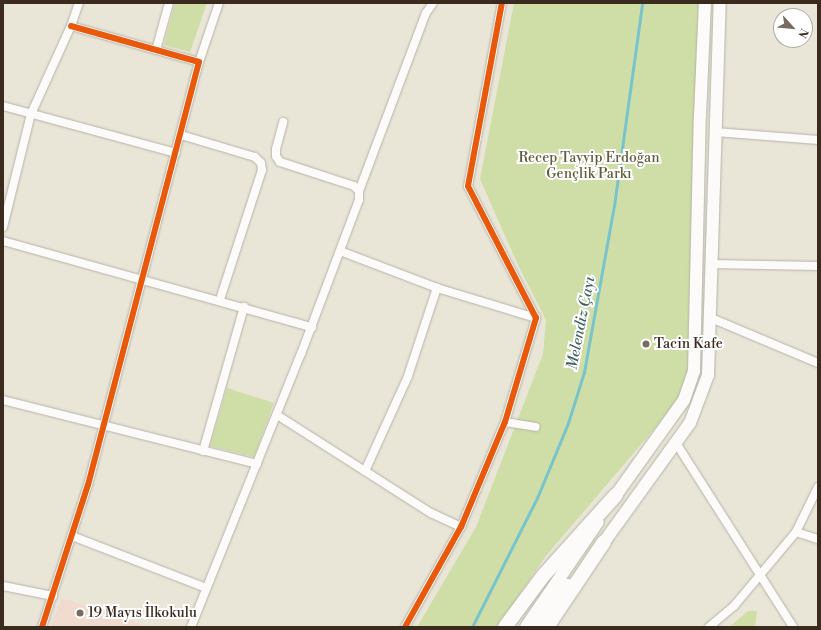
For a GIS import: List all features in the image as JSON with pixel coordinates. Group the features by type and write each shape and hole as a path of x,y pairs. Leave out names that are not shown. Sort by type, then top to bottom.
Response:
{"highway":[{"path":"505,627 542,576 616,495"},
{"path":"547,627 604,542"}],"main road":[{"path":"526,627 616,495 684,400 694,371 699,132 705,3"},
{"path":"537,627 566,587 604,542 690,423 708,375 711,318 710,264 720,3"}],"street":[{"path":"3,227 31,114 71,26 78,3"},
{"path":"156,50 169,3"},
{"path":"42,627 72,536 103,427 181,136 199,62 219,3"},
{"path":"191,627 312,327 359,200 359,191 426,12 433,3"},
{"path":"405,627 461,527 505,422 536,318 468,186 502,3"},
{"path":"71,26 199,62"},
{"path":"3,106 176,153"},
{"path":"284,122 276,149 276,156 280,162 344,182 359,191"},
{"path":"716,132 818,140"},
{"path":"181,136 255,157 261,163 262,170 220,299"},
{"path":"3,241 220,299 312,327"},
{"path":"340,251 437,288 536,318"},
{"path":"710,264 818,266"},
{"path":"365,472 408,376 437,288"},
{"path":"203,451 244,307"},
{"path":"711,318 818,363"},
{"path":"3,400 103,427 257,464"},
{"path":"277,415 430,513 461,527"},
{"path":"505,422 536,427"},
{"path":"676,443 793,627"},
{"path":"709,627 734,606 796,532 818,487"},
{"path":"796,532 818,540"},
{"path":"72,536 206,588"},
{"path":"3,586 53,596"}],"shaded area":[{"name":"19 Mayıs İlkokulu","path":"62,598 148,627 50,627"}],"green space":[{"path":"175,3 207,3 190,52 164,45"},
{"name":"Recep Tayyip Erdoğan Gençlik Parkı","path":"514,3 698,3 687,382 679,400 545,557 498,627 417,627 476,527 543,354 546,320 518,265 480,179"},
{"path":"227,388 274,403 254,457 210,446"},
{"path":"748,611 757,611 755,627 729,627"}],"waterway":[{"name":"Melendiz Çayı","path":"472,627 537,498 568,423 584,372 614,206 642,3"}],"cycle path":[{"path":"405,627 461,527 505,422 536,318 468,186 502,3"},
{"path":"42,627 88,485 199,62 71,26"}],"place":[{"name":"Tacin Kafe","path":"646,344"},
{"name":"19 Mayıs İlkokulu","path":"80,613"}]}
